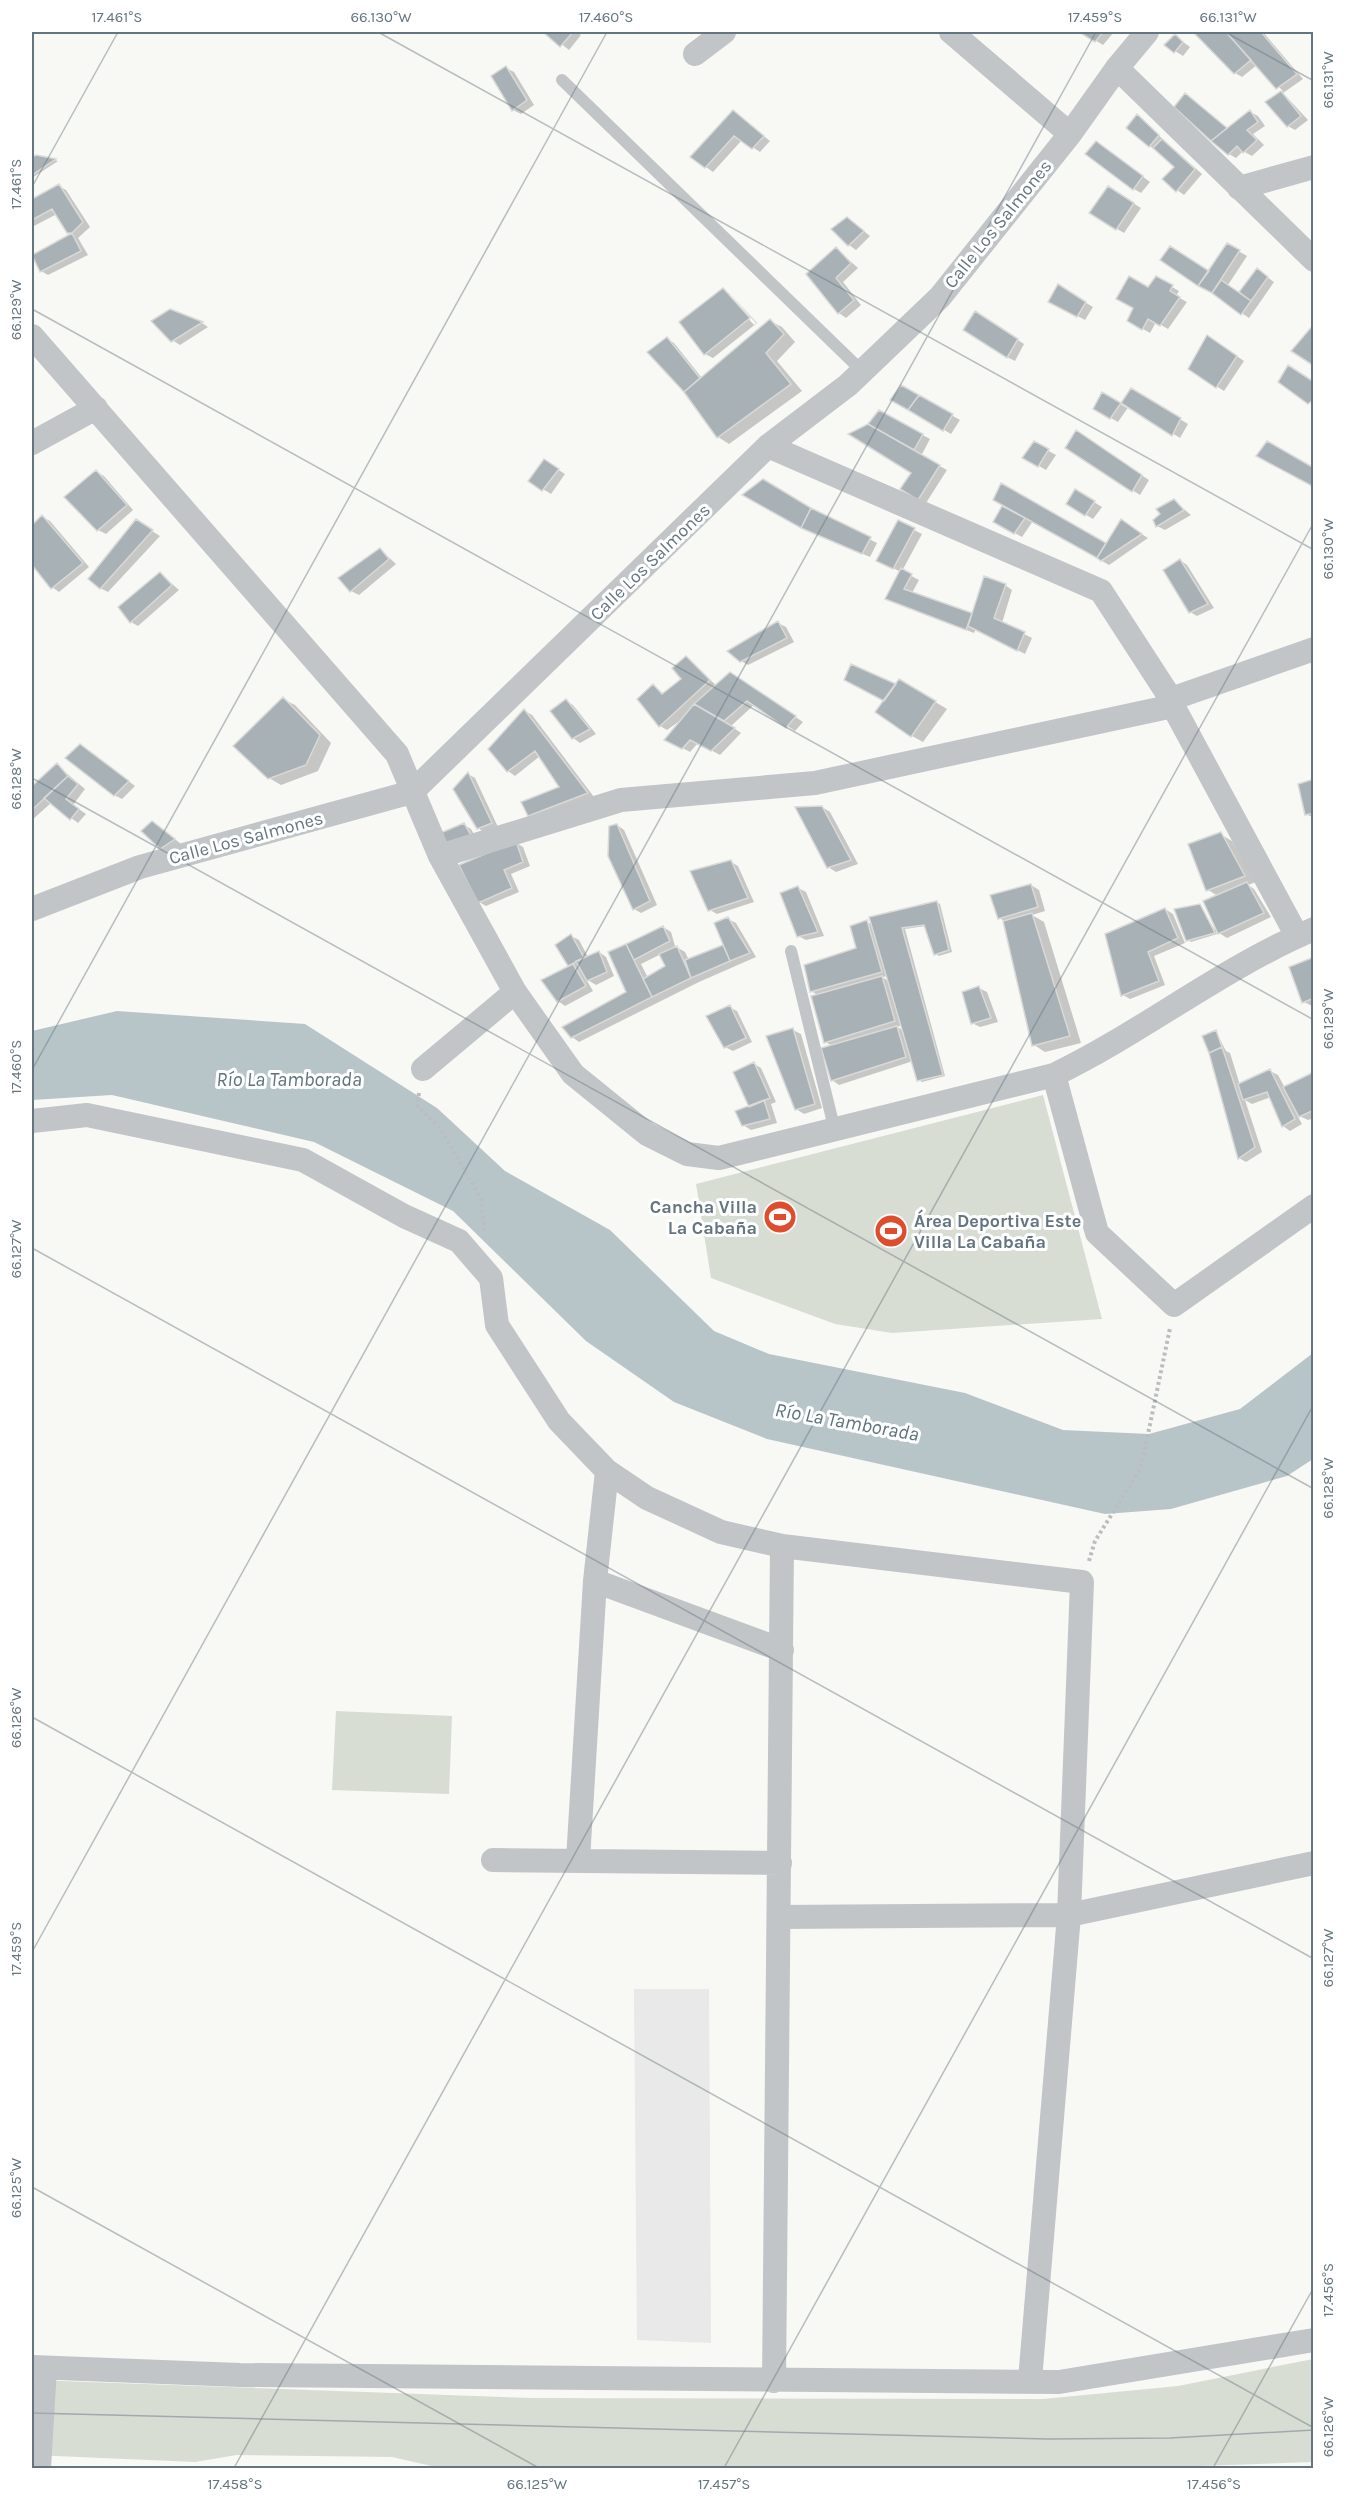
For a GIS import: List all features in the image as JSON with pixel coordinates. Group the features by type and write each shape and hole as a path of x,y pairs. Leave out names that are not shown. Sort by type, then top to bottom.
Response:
{"street":[{"path":"695,54 724,32"},
{"path":"951,32 1070,134"},
{"name":"Calle Los Salmones","path":"32,909 140,867 412,792 768,446 862,371 940,297 1070,134 1117,68 1147,32"},
{"path":"1117,68 1314,260"},
{"path":"1239,188 1314,167"},
{"path":"32,336 397,754 440,856 515,992 573,1074 647,1134 687,1154 718,1158 835,1131 1054,1075 1101,1052 1305,932 1172,702 1101,591 768,446"},
{"path":"32,443 96,408"},
{"path":"440,856 621,800 815,783 1172,702 1314,649"},
{"path":"423,1069 515,992"},
{"path":"1054,1075 1097,1233 1174,1305 1314,1206"},
{"path":"32,1121 87,1115 303,1160 404,1216 459,1241 491,1278 497,1325 559,1421 607,1471 647,1498 721,1532 782,1546 1082,1582 1069,1915 1030,2380"},
{"path":"578,1860 595,1581 607,1471"},
{"path":"774,2381 783,1650 782,1546"},
{"path":"595,1581 783,1650"},
{"path":"493,1860 780,1863"},
{"path":"780,1917 1069,1915 1314,1863"},
{"path":"39,2469 38,2368 240,2375 1059,2382 1314,2340"}],"lane":[{"path":"562,80 862,371"},
{"path":"791,951 835,1131"}],"path":[{"path":"423,1069 417,1106 440,1128 481,1199 491,1278"},
{"path":"1082,1582 1095,1541 1141,1468 1174,1305"}],"shaded area":[{"name":"Área Deportiva Este Villa La Cabaña","path":"1043,1095 1102,1319 892,1333 835,1324 711,1278 696,1184"},
{"path":"336,1711 452,1716 449,1794 332,1790"},
{"path":"634,1989 709,1989 711,2343 637,2340"},
{"path":"1313,2359 1313,2462 1143,2468 537,2468 436,2467 392,2457 237,2455 195,2462 32,2455 32,2380 532,2398 1043,2399 1178,2386"}],"water":[{"name":"Río La Tamborada","path":"117,1011 305,1024 437,1108 505,1171 610,1230 714,1331 769,1354 965,1393 1063,1430 1149,1434 1240,1409 1313,1353 1313,1459 1287,1476 1171,1509 1105,1514 767,1439 674,1402 586,1341 453,1211 314,1142 112,1095 32,1100 32,1031"}],"building":[{"path":"543,32 573,32 560,47"},
{"path":"1079,32 1103,32 1095,42"},
{"path":"1226,32 1251,60 1234,74 1194,33"},
{"path":"1226,32 1261,32 1297,74 1276,89"},
{"path":"1175,34 1183,42 1174,53 1164,45"},
{"path":"506,66 527,100 512,111 491,76"},
{"path":"1281,91 1301,116 1287,127 1265,102"},
{"path":"1185,93 1227,128 1211,141 1174,107"},
{"path":"733,110 764,136 752,149 734,136 705,168 690,157"},
{"path":"1250,110 1258,122 1247,130 1257,140 1243,153 1237,146 1228,155 1211,141"},
{"path":"1137,114 1159,135 1149,147 1126,128"},
{"path":"1162,139 1195,169 1176,192 1162,179 1174,167 1153,148"},
{"path":"1096,141 1143,176 1133,190 1085,154"},
{"path":"36,155 56,159 32,175 32,157"},
{"path":"59,184 83,222 72,233 67,233 52,209 32,220 32,199"},
{"path":"1108,186 1134,203 1116,230 1089,213"},
{"path":"847,217 864,231 848,246 831,229"},
{"path":"72,233 81,251 40,272 32,255"},
{"path":"1227,243 1240,250 1212,293 1198,286"},
{"path":"1170,246 1209,271 1198,286 1160,260"},
{"path":"836,247 851,263 836,278 854,300 838,314 806,274"},
{"path":"1257,268 1268,277 1251,301 1239,292"},
{"path":"1129,276 1148,287 1156,276 1173,285 1170,291 1180,297 1160,326 1148,319 1142,330 1127,321 1133,308 1116,299"},
{"path":"1221,280 1251,301 1241,315 1212,293"},
{"path":"1058,284 1086,302 1077,317 1048,302"},
{"path":"723,288 750,318 704,355 679,322"},
{"path":"170,309 203,322 171,342 151,321"},
{"path":"975,311 1018,339 1007,358 963,330"},
{"path":"770,319 784,334 766,353 791,384 717,438 684,392"},
{"path":"1314,324 1314,366 1291,351"},
{"path":"1207,335 1237,356 1216,388 1188,369"},
{"path":"667,337 700,378 684,392 647,352"},
{"path":"1288,365 1314,382 1314,399 1308,404 1278,382"},
{"path":"901,385 919,395 908,410 890,400"},
{"path":"1131,388 1181,418 1172,436 1121,403"},
{"path":"1102,392 1121,403 1110,419 1093,409"},
{"path":"919,395 953,414 943,431 908,410"},
{"path":"879,410 923,434 914,450 868,424"},
{"path":"868,424 940,465 918,500 900,489 911,473 848,434"},
{"path":"1076,430 1142,475 1132,492 1065,448"},
{"path":"1034,441 1049,449 1038,467 1022,458"},
{"path":"1267,441 1314,468 1314,487 1256,456"},
{"path":"544,459 559,469 542,491 528,481"},
{"path":"96,470 127,505 97,531 64,497"},
{"path":"763,479 811,508 801,528 742,495"},
{"path":"1001,483 1106,543 1097,558 993,500"},
{"path":"1075,489 1095,501 1085,516 1066,504"},
{"path":"1174,499 1184,510 1156,527 1153,520 1160,514 1156,509"},
{"path":"1002,506 1025,518 1014,534 993,522"},
{"path":"811,508 871,537 862,554 801,528"},
{"path":"42,515 83,563 51,589 32,565 32,525"},
{"path":"136,519 153,530 100,589 88,579"},
{"path":"1121,519 1142,534 1101,561 1097,558"},
{"path":"898,520 915,528 893,569 876,561"},
{"path":"380,548 389,559 350,592 338,578"},
{"path":"1180,559 1208,604 1189,613 1163,570"},
{"path":"901,568 912,574 904,589 972,613 966,630 885,599"},
{"path":"160,572 172,585 130,623 118,607"},
{"path":"984,576 1006,584 994,618 1025,632 1017,651 968,626"},
{"path":"778,621 787,638 740,662 727,651"},
{"path":"686,656 710,680 659,727 637,699 653,684 662,694 681,679 672,668"},
{"path":"851,664 896,684 884,701 844,680"},
{"path":"730,672 796,716 786,728 747,701 724,721 694,704"},
{"path":"899,679 936,701 911,737 875,712"},
{"path":"283,697 320,735 306,765 268,779 233,746"},
{"path":"566,699 590,729 572,739 550,711"},
{"path":"694,704 735,728 711,751 690,740 682,749 664,740"},
{"path":"524,709 588,793 528,816 521,802 559,787 535,751 507,772 488,749"},
{"path":"80,744 129,781 114,796 65,758"},
{"path":"57,763 68,776 32,810 32,786"},
{"path":"468,772 492,823 477,829 453,789"},
{"path":"68,776 78,784 66,799 79,809 70,820 44,798"},
{"path":"1314,779 1314,813 1305,815 1298,784"},
{"path":"822,806 851,860 827,868 795,807"},
{"path":"152,821 175,839 160,849 141,831"},
{"path":"464,823 471,835 444,844 438,834"},
{"path":"617,824 650,901 633,910 608,856 609,826"},
{"path":"1221,832 1245,876 1206,891 1188,844"},
{"path":"516,841 523,862 504,870 512,888 478,903 459,865"},
{"path":"731,860 748,898 708,911 690,871"},
{"path":"1247,882 1264,913 1218,934 1203,901"},
{"path":"1031,884 1038,907 998,919 990,895"},
{"path":"798,886 818,932 797,937 780,893"},
{"path":"937,901 949,950 934,955 924,925 902,928 943,1075 917,1081 869,917"},
{"path":"1200,904 1215,933 1186,941 1174,909"},
{"path":"1165,908 1178,938 1148,952 1159,981 1121,996 1105,934"},
{"path":"1032,913 1070,1036 1032,1046 1003,921"},
{"path":"728,917 750,953 730,961 714,923"},
{"path":"867,920 882,972 810,992 804,965 856,948 850,926"},
{"path":"663,926 670,941 634,960 626,944"},
{"path":"571,934 584,958 568,966 555,945"},
{"path":"626,944 652,997 571,1038 562,1027 626,992 608,952"},
{"path":"723,945 730,961 691,978 685,960"},
{"path":"677,946 691,978 652,997 643,979 665,966 659,954"},
{"path":"599,951 607,972 587,981 576,961"},
{"path":"1314,957 1314,998 1302,1003 1289,967"},
{"path":"573,964 586,986 557,1002 541,980"},
{"path":"882,976 895,1021 824,1043 811,996"},
{"path":"979,986 991,1018 971,1024 962,992"},
{"path":"730,1005 746,1038 724,1048 706,1016"},
{"path":"897,1026 906,1057 831,1081 821,1048"},
{"path":"793,1028 815,1104 795,1110 766,1036"},
{"path":"1216,1030 1222,1047 1209,1053 1202,1036"},
{"path":"1222,1047 1255,1147 1238,1159 1209,1053"},
{"path":"754,1062 770,1098 749,1107 733,1072"},
{"path":"1270,1069 1295,1119 1282,1127 1267,1092 1243,1100 1238,1084"},
{"path":"1314,1072 1314,1110 1299,1117 1283,1087"},
{"path":"764,1100 770,1119 742,1126 735,1111"}],"tram line":[{"path":"32,2413 1048,2439 1170,2438 1314,2430"}],"place":[{"name":"Cancha Villa La Cabaña","path":"780,1217"},
{"name":"Área Deportiva Este Villa La Cabaña","path":"891,1231"}]}
